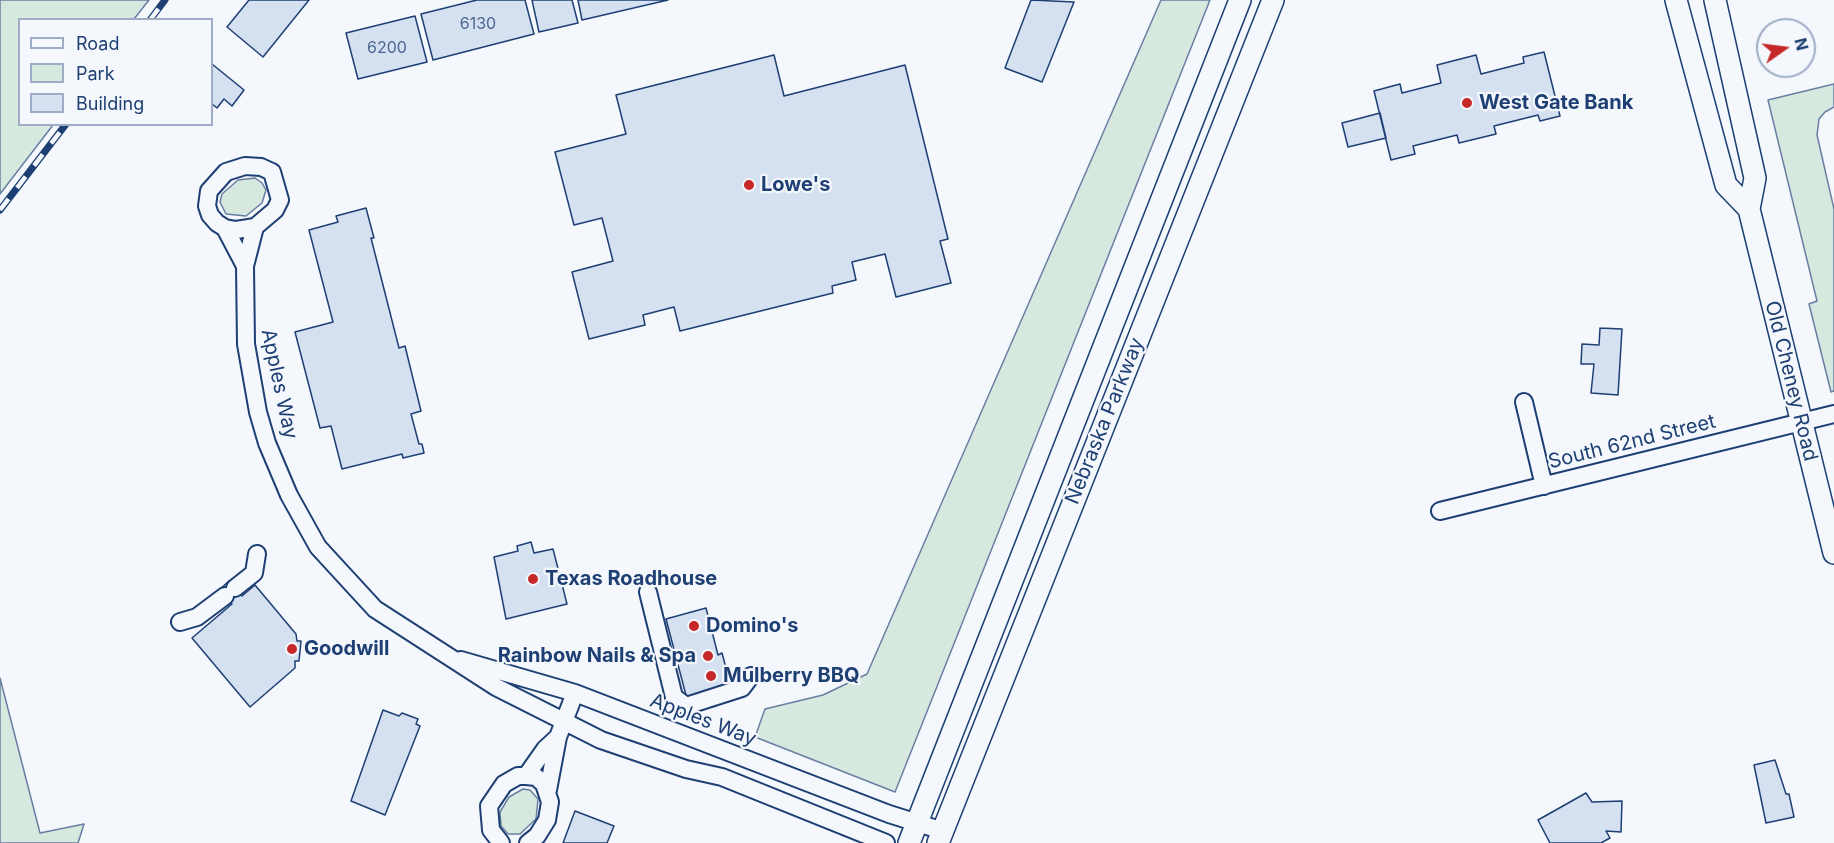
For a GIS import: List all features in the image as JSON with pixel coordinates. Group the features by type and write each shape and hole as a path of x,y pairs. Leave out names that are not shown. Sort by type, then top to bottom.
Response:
{"main road":[{"name":"Nebraska Parkway","path":"909,843 1240,0"},
{"name":"Nebraska Parkway","path":"941,837 1273,0"},
{"path":"1676,0 1726,185 1749,209"},
{"name":"Old Cheney Road","path":"1715,0 1755,178 1749,209 1834,554"}],"street":[{"path":"245,166 261,167 272,172 280,200 275,210 255,227 236,230 225,228 210,215 207,206 209,191 226,171 245,166"},
{"name":"Apples Way","path":"255,227 245,266 246,344 258,412 278,472 318,548 375,609 496,687 567,720 601,740 686,769 722,777 886,843"},
{"name":"Apples Way","path":"225,228 245,266"},
{"path":"1524,402 1544,486"},
{"name":"South 62nd Street","path":"1440,510 1834,414"},
{"path":"180,622 197,617 254,573 257,554"},
{"path":"648,592 674,698 686,706 742,688 751,676"},
{"name":"Apples Way","path":"446,656 512,672 575,693 866,806 918,822 941,837"},
{"path":"528,843 537,836 550,811 548,790 558,737 567,720 575,693"},
{"path":"526,776 545,749 558,737"},
{"path":"501,843 491,830 489,806 504,784 518,776 536,777 548,790"}],"green space":[{"path":"0,0 149,0 135,18 18,18 18,126 52,126 0,194"},
{"path":"1161,0 1210,0 895,792 755,737 765,709 823,695 867,674"},
{"path":"1834,84 1834,107 1819,119 1817,135 1834,209 1834,391 1831,392 1809,304 1817,301 1768,100"},
{"path":"255,178 266,190 262,203 246,216 226,214 220,202 222,194 238,180"},
{"path":"0,678 40,833 84,824 78,843 0,843"},
{"path":"523,789 530,790 538,799 536,819 520,834 508,834 501,826 500,812 509,797"}],"building":[{"path":"249,0 309,0 263,57 227,27"},
{"path":"477,0 525,0 534,34 433,60 421,14"},
{"path":"532,0 572,0 578,23 539,32"},
{"path":"578,0 668,0 582,20"},
{"path":"1031,0 1074,2 1042,82 1005,68"},
{"path":"415,16 427,62 358,79 346,33"},
{"name":"West Gate Bank","path":"1544,52 1560,116 1540,121 1538,115 1494,126 1496,134 1459,143 1457,135 1413,146 1415,154 1391,160 1374,91 1400,84 1402,93 1441,83 1437,65 1476,55 1481,74 1524,63 1523,57"},
{"name":"Lowe's","path":"774,55 784,96 905,65 948,239 940,241 951,283 896,297 885,254 852,262 856,280 832,286 833,293 680,331 674,307 643,315 645,325 589,339 572,272 613,261 602,218 574,225 555,152 626,134 616,95"},
{"path":"213,65 244,90 232,106 224,99 217,108 213,105"},
{"path":"1380,113 1386,138 1348,147 1342,123"},
{"path":"366,208 374,238 371,238 399,348 405,346 421,411 411,414 419,444 422,444 424,453 403,458 402,454 342,469 331,426 320,428 295,332 333,322 309,230 338,222 336,216"},
{"path":"1600,328 1622,329 1618,395 1591,393 1594,364 1581,364 1582,344 1599,345"},
{"path":"531,542 534,553 553,549 567,604 506,619 494,557 518,551 517,546"},
{"path":"229,581 242,596 255,585 296,634 297,641 301,641 299,661 295,661 295,668 250,707 192,638 232,604 219,590"},
{"path":"706,608 718,655 722,653 730,683 725,685 726,689 687,699 666,619"},
{"path":"383,710 399,716 402,713 418,719 416,724 420,726 385,815 351,801"},
{"path":"1775,760 1786,794 1789,794 1794,817 1766,823 1754,765"},
{"path":"1586,793 1592,802 1622,801 1621,832 1606,831 1610,838 1601,843 1550,843 1538,820"},
{"path":"575,811 614,826 607,843 563,843"}],"railway":[{"path":"152,18 165,0"},
{"path":"0,210 64,126"}],"place":[{"name":"West Gate Bank","path":"1467,103"},
{"name":"Lowe's","path":"749,185"},
{"name":"Texas Roadhouse","path":"533,579"},
{"name":"Domino's","path":"694,626"},
{"name":"Goodwill","path":"292,649"},
{"name":"Rainbow Nails & Spa","path":"708,656"},
{"name":"Mulberry BBQ","path":"711,676"}]}
